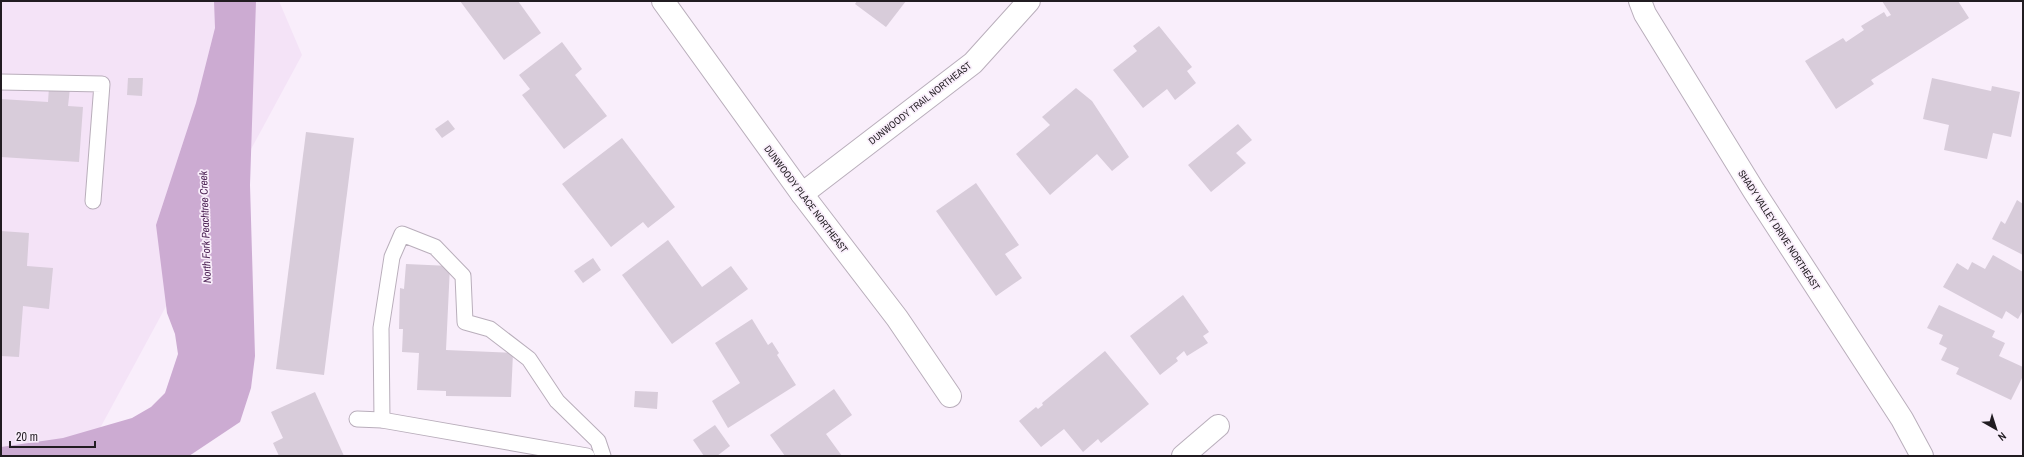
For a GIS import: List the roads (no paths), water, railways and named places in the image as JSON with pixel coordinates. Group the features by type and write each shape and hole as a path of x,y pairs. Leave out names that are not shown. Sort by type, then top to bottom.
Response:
{"street":[{"name":"DUNWOODY PLACE NORTHEAST","path":"662,1 802,194 897,318 950,396"},
{"name":"DUNWOODY TRAIL NORTHEAST","path":"802,194 973,63 1029,1"},
{"name":"SHADY VALLEY DRIVE NORTHEAST","path":"1640,1 1645,14 1754,191 1902,419 1922,456"},
{"path":"1183,456 1218,426"}],"lane":[{"path":"1,82 102,84 93,201"},
{"path":"382,420 381,328 392,257 402,234 435,247 463,276 465,322 490,329 528,359 556,401 598,441 604,456"},
{"path":"357,419 382,420 587,456"}],"water":[{"name":"North Fork Peachtree Creek","path":"214,1 256,1 250,185 255,356 251,388 240,422 189,456 1,456 1,447 63,438 132,418 151,407 165,393 178,354 175,334 167,313 156,225 196,103 215,28"}]}
